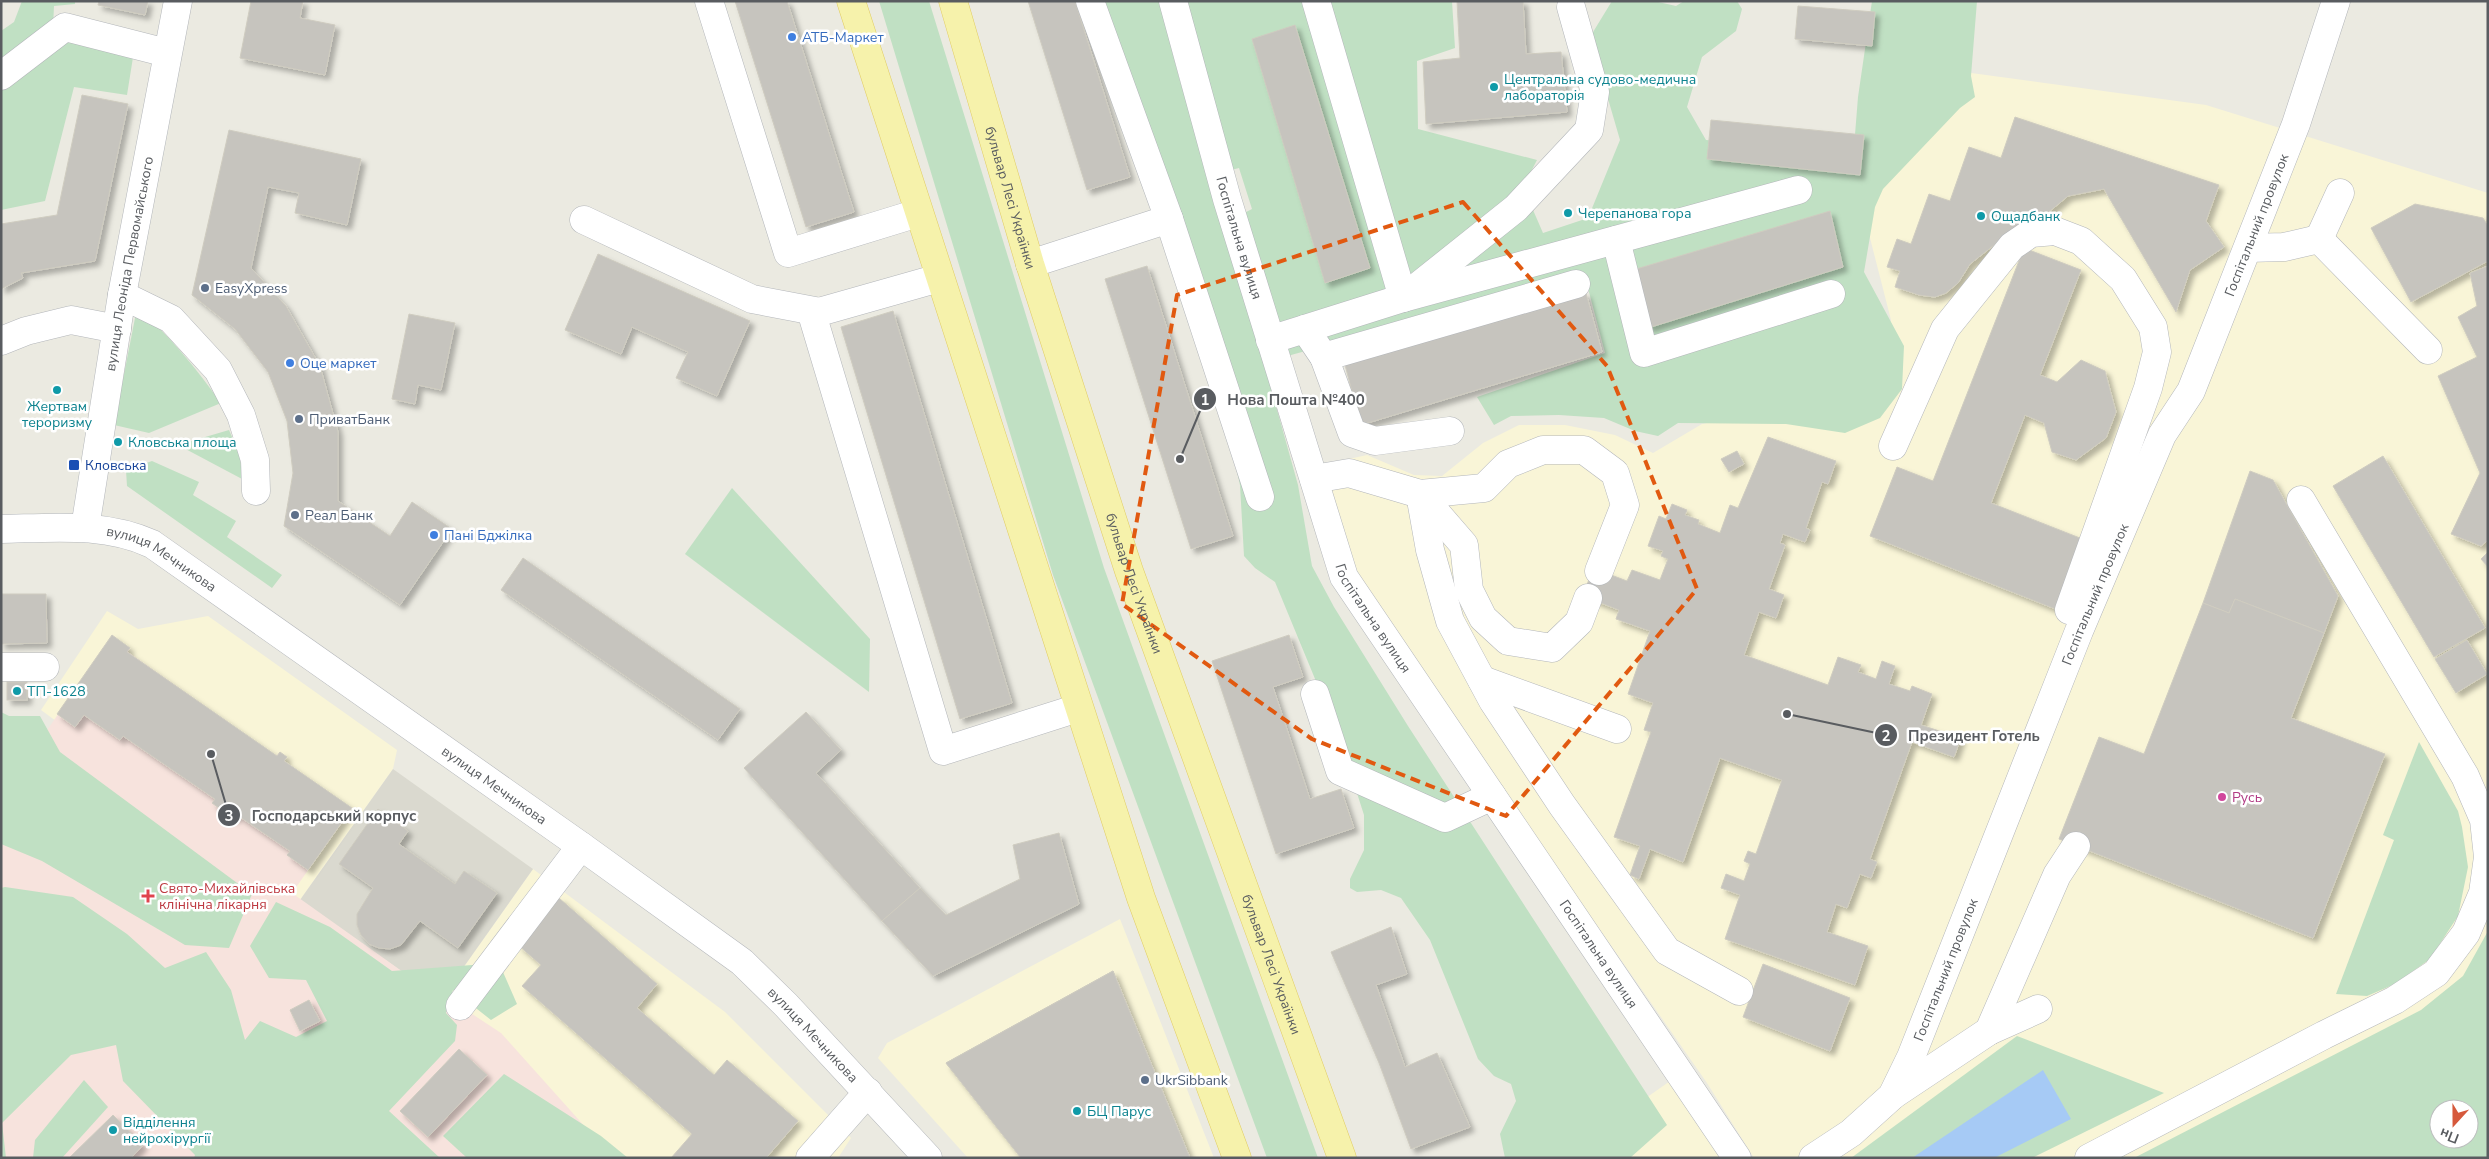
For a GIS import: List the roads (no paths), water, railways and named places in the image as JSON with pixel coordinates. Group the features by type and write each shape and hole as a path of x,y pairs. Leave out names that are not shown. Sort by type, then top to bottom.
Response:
{"main road":[{"path":"851,1 1141,898 1237,1158"},
{"name":"бульвар Лесі Українки","path":"953,1 1030,264 1129,570 1342,1158"}],"street":[{"name":"вулиця Леоніда Первомайського","path":"85,528 122,295 178,1"},
{"path":"709,1 788,253 918,213"},
{"path":"1090,1 1169,220 1260,497"},
{"name":"Госпітальна вулиця","path":"1172,1 1227,199 1344,577 1737,1158"},
{"path":"1316,1 1403,298"},
{"name":"Госпітальний провулок","path":"1813,1158 1851,1133 1892,1096 1911,1057 2079,631 2162,434 2191,391 2296,124 2336,1"},
{"path":"1403,298 1516,208 1589,130 1595,92 1571,7"},
{"path":"1,76 65,27 167,53"},
{"path":"1270,340 1403,298 1798,190"},
{"path":"2319,239 2340,193"},
{"path":"584,220 752,299 820,312"},
{"path":"1030,264 1169,220"},
{"path":"1893,446 1944,329 2012,246 2031,233 2055,231 2081,241 2118,274 2153,327 2157,352 2148,388 2066,618 2079,631"},
{"path":"2248,248 2284,247 2319,239"},
{"path":"2319,239 2428,350"},
{"path":"1616,240 1644,353 1831,294"},
{"path":"940,278 812,314 943,751 1078,708"},
{"path":"1324,357 1576,284"},
{"path":"122,295 171,319 218,370 241,415 255,460 256,491"},
{"path":"1,341 26,330 71,320 117,329"},
{"path":"1305,328 1324,357 1352,433 1375,441 1450,431"},
{"path":"1314,479 1349,473 1420,494 1484,488 1508,464 1543,450 1584,450 1615,473 1625,505 1599,570"},
{"path":"1420,494 1464,545 1469,590 1483,618 1508,641 1552,648 1579,622 1588,598"},
{"path":"1420,494 1430,550 1450,621 1493,701 1562,805 1666,951 1739,991"},
{"path":"2089,1158 2395,1000 2436,973 2466,933 2483,893 2488,857 2484,820 2465,776 2301,500"},
{"name":"вулиця Мечникова","path":"1,529 85,528 120,532 152,544 742,962 786,1005 928,1158"},
{"path":"1,667 45,667"},
{"path":"1482,680 1616,729"},
{"path":"1315,694 1340,771 1445,818 1492,796"},
{"path":"460,1006 580,846"},
{"path":"1989,1031 2057,875 2076,846"},
{"path":"1892,1096 1989,1031 2038,1009"},
{"path":"810,1158 868,1092"}],"water":[{"path":"2043,1070 2071,1119 1994,1158 1912,1158"}],"place":[{"name":"АТБ-Маркет","path":"792,37"},
{"name":"Центральна судово-медична лабораторія","path":"1494,87"},
{"name":"Черепанова гора","path":"1568,213"},
{"name":"Ощадбанк","path":"1981,216"},
{"name":"EasyXpress","path":"205,288"},
{"name":"Оце маркет","path":"290,363"},
{"name":"Жертвам тероризму","path":"57,390"},
{"name":"ПриватБанк","path":"299,419"},
{"name":"Кловська площа","path":"118,442"},
{"name":"Нова Пошта №400","path":"1180,459"},
{"name":"Кловська","path":"74,465"},
{"name":"Реал Банк","path":"295,515"},
{"name":"Пані Бджілка","path":"434,535"},
{"name":"ТП-1628","path":"17,691"},
{"name":"Президент Готель","path":"1787,714"},
{"name":"Господарський корпус","path":"211,754"},
{"name":"Русь","path":"2222,797"},
{"name":"Свято-Михайлівська клінічна лікарня","path":"148,896"},
{"name":"UkrSibbank","path":"1145,1080"},
{"name":"БЦ Парус","path":"1077,1111"},
{"name":"Відділення нейрохірургії","path":"113,1130"}]}
